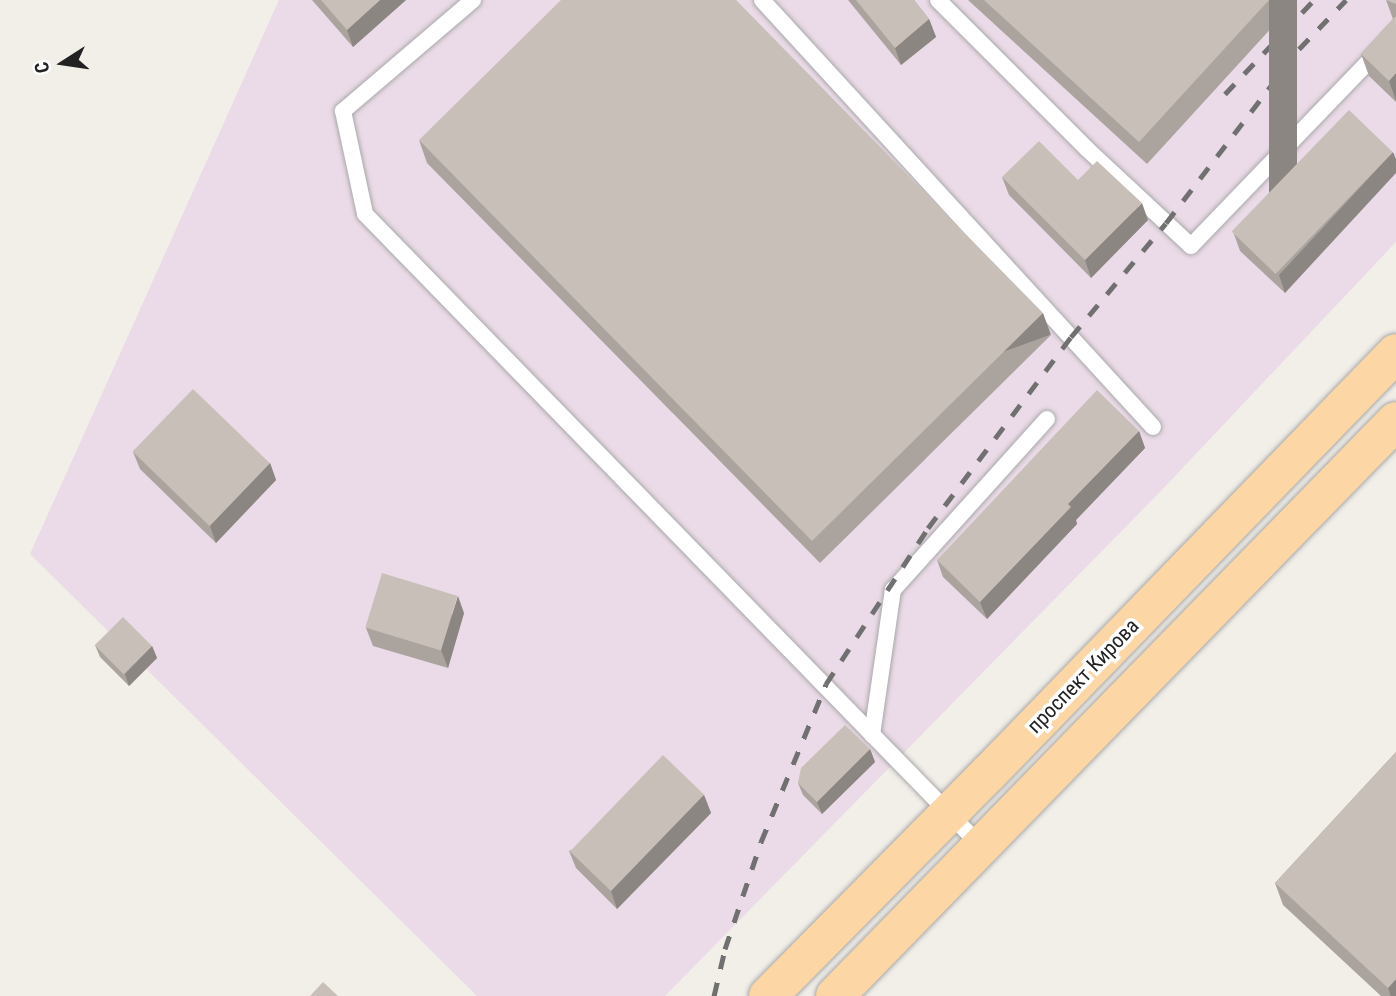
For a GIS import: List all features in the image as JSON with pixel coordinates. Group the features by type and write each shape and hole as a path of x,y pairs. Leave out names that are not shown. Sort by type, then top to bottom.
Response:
{"main road":[{"name":"проспект Кирова","path":"768,996 1396,353"},
{"path":"835,996 1396,421"}],"lane":[{"path":"472,0 343,111 365,214 980,845"},
{"path":"762,0 1153,427"},
{"path":"942,1 1087,149 1191,246 1396,33"},
{"path":"872,735 893,590 1047,419"}],"shaded area":[{"path":"279,0 1396,0 1396,242 1160,492 665,996 477,996 30,554"}],"building":[{"path":"321,0 380,0 347,30"},
{"path":"561,0 736,0 1043,313 812,541 419,140"},
{"path":"856,0 914,0 929,19 895,48"},
{"path":"984,0 1269,0 1139,142"},
{"path":"1396,16 1396,73 1389,81 1361,54"},
{"path":"1349,110 1393,152 1275,274 1232,232"},
{"path":"1039,141 1078,180 1097,161 1142,203 1085,260 1002,177"},
{"path":"193,389 270,463 210,526 133,452"},
{"path":"1097,390 1139,431 1068,504 1071,507 980,602 937,560"},
{"path":"382,573 458,596 441,651 365,628"},
{"path":"123,617 152,646 124,674 95,645"},
{"path":"845,725 870,749 817,802 798,783 801,768"},
{"path":"1396,752 1396,979 1388,988 1275,883"},
{"path":"663,755 704,795 611,891 570,851"},
{"path":"323,982 338,996 310,996"}],"railway":[{"path":"1225,94 1314,0"},
{"path":"714,996 725,949 761,842 826,684 928,528 1071,337 1166,223 1299,49 1346,0"}]}
